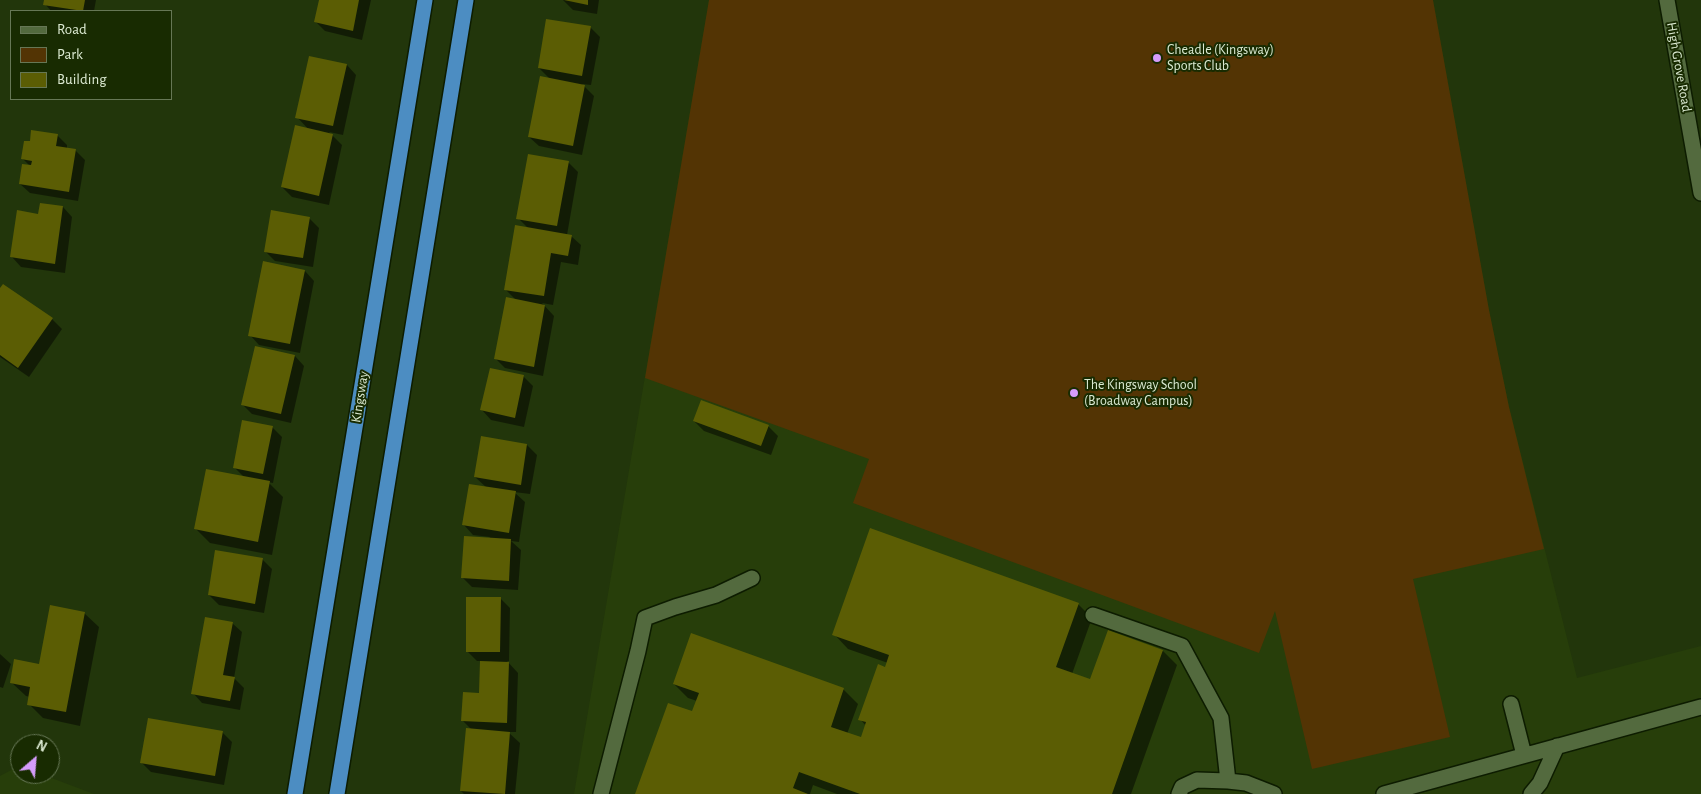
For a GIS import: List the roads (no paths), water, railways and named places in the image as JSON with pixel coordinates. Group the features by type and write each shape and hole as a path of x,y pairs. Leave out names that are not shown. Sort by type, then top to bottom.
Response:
{"highway":[{"name":"Kingsway","path":"295,794 425,0"},
{"path":"337,794 466,0"}],"street":[{"name":"High Grove Road","path":"1667,0 1701,193"},
{"path":"600,794 645,618 675,606 716,595 752,578"},
{"path":"1093,615 1182,646 1221,718 1228,781"},
{"path":"1511,704 1524,755"},
{"path":"1384,794 1416,790 1524,755 1701,707"},
{"path":"1531,794 1540,783 1557,746"},
{"path":"1179,794 1182,787 1197,780 1246,783 1274,794"}],"place":[{"name":"Cheadle (Kingsway) Sports Club","path":"1157,58"},
{"name":"The Kingsway School (Broadway Campus)","path":"1074,393"}]}
